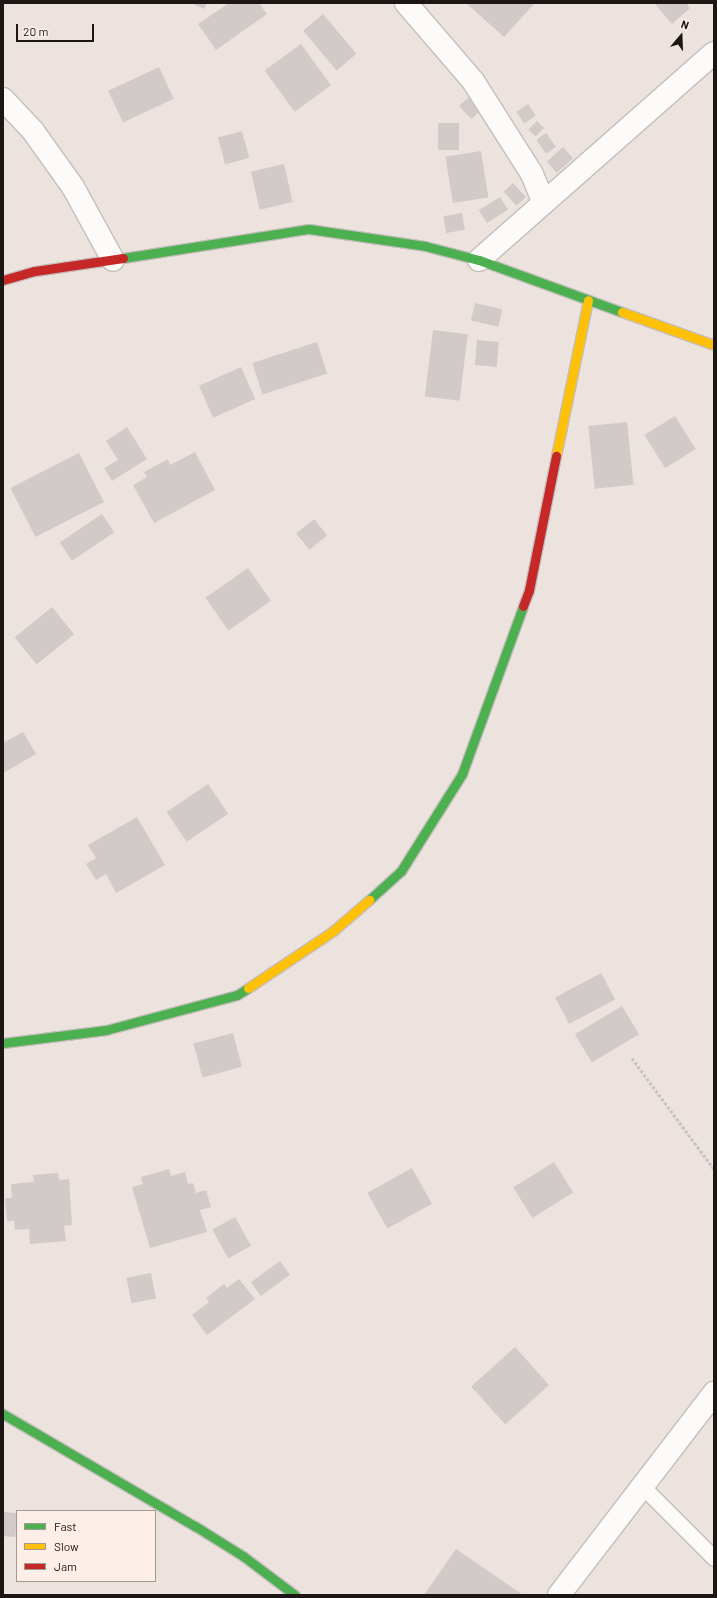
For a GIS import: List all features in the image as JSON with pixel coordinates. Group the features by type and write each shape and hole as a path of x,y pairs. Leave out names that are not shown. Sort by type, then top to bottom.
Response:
{"street":[{"path":"406,3 473,81 532,174 544,202"},
{"path":"479,260 714,54"},
{"path":"3,99 33,131 73,187 114,260"},
{"path":"3,280 35,271 114,260 220,241 309,229 425,246 479,260 714,345"},
{"path":"3,1043 106,1030 238,994 333,931 401,871 462,774 529,590 588,300"},
{"path":"559,1595 714,1393"},
{"path":"3,1414 202,1530 243,1556 295,1595"}],"lane":[{"path":"643,1487 714,1558"}],"path":[{"path":"632,1058 714,1168"}],"building":[{"path":"191,3 207,3 204,9"},
{"path":"229,3 259,3 267,14 216,50 198,24"},
{"path":"466,3 535,3 504,37"},
{"path":"654,3 686,3 690,8 672,24"},
{"path":"323,14 356,54 337,71 303,31"},
{"path":"301,44 331,85 295,112 265,70"},
{"path":"159,67 174,99 123,122 108,91"},
{"path":"473,93 485,106 471,119 459,106"},
{"path":"528,104 536,116 524,123 516,112"},
{"path":"537,121 544,128 536,137 529,129"},
{"path":"438,123 459,123 459,150 438,150"},
{"path":"242,131 249,158 225,165 218,137"},
{"path":"546,133 556,147 546,154 536,140"},
{"path":"563,147 573,158 557,173 547,162"},
{"path":"481,151 488,197 453,203 445,157"},
{"path":"284,164 293,202 260,210 251,172"},
{"path":"513,183 526,197 516,206 503,192"},
{"path":"500,197 508,210 487,223 479,210"},
{"path":"462,213 465,230 446,233 443,216"},
{"path":"475,303 502,309 498,327 471,321"},
{"path":"433,330 468,334 460,401 425,397"},
{"path":"477,340 499,342 497,367 475,365"},
{"path":"317,342 327,373 263,394 252,363"},
{"path":"241,367 255,399 213,418 199,386"},
{"path":"675,416 696,449 665,468 644,435"},
{"path":"627,422 634,485 595,489 588,426"},
{"path":"127,427 147,459 112,481 104,468 118,460 106,441"},
{"path":"195,452 215,490 154,523 133,485 147,477 144,472 168,459 170,465"},
{"path":"79,453 104,502 35,537 10,488"},
{"path":"102,514 114,532 72,561 60,543"},
{"path":"314,519 327,535 309,550 296,533"},
{"path":"248,568 271,601 228,631 205,598"},
{"path":"52,607 74,634 37,664 15,637"},
{"path":"23,732 36,754 3,773 3,743"},
{"path":"208,784 228,814 187,842 167,812"},
{"path":"137,817 165,865 116,893 106,874 96,880 86,864 96,858 88,845"},
{"path":"601,973 615,999 569,1024 555,997"},
{"path":"622,1006 639,1034 592,1063 575,1034"},
{"path":"233,1033 242,1067 202,1077 193,1044"},
{"path":"554,1162 573,1193 532,1218 513,1187"},
{"path":"412,1168 432,1204 387,1229 367,1193"},
{"path":"169,1169 171,1176 185,1172 188,1184 193,1183 196,1193 206,1190 211,1207 200,1210 207,1232 150,1248 132,1187 143,1184 141,1177"},
{"path":"58,1173 59,1180 69,1179 72,1225 64,1226 66,1241 30,1244 29,1229 15,1230 14,1221 7,1221 5,1198 12,1198 11,1184 34,1182 33,1175"},
{"path":"235,1217 251,1246 228,1258 212,1230"},
{"path":"280,1261 290,1275 261,1296 251,1282"},
{"path":"151,1273 156,1299 131,1303 126,1278"},
{"path":"239,1279 255,1299 207,1335 192,1315 209,1302 206,1298 224,1284 227,1288"},
{"path":"515,1347 549,1385 505,1424 471,1386"},
{"path":"3,1512 16,1513 15,1537 3,1536"},
{"path":"456,1549 523,1595 424,1595"}],"traffic: fast":[{"path":"123,258 309,229 425,246 479,260 622,312"},
{"path":"369,900 401,871 462,774 523,606"},
{"path":"3,1043 106,1030 237,995 248,988"},
{"path":"3,1414 195,1526 243,1556 295,1595"}],"traffic: slow":[{"path":"556,456 588,300"},
{"path":"622,312 714,345"},
{"path":"248,988 333,931 369,900"}],"traffic: jam":[{"path":"3,280 35,271 123,258"},
{"path":"523,606 529,590 556,456"}]}
